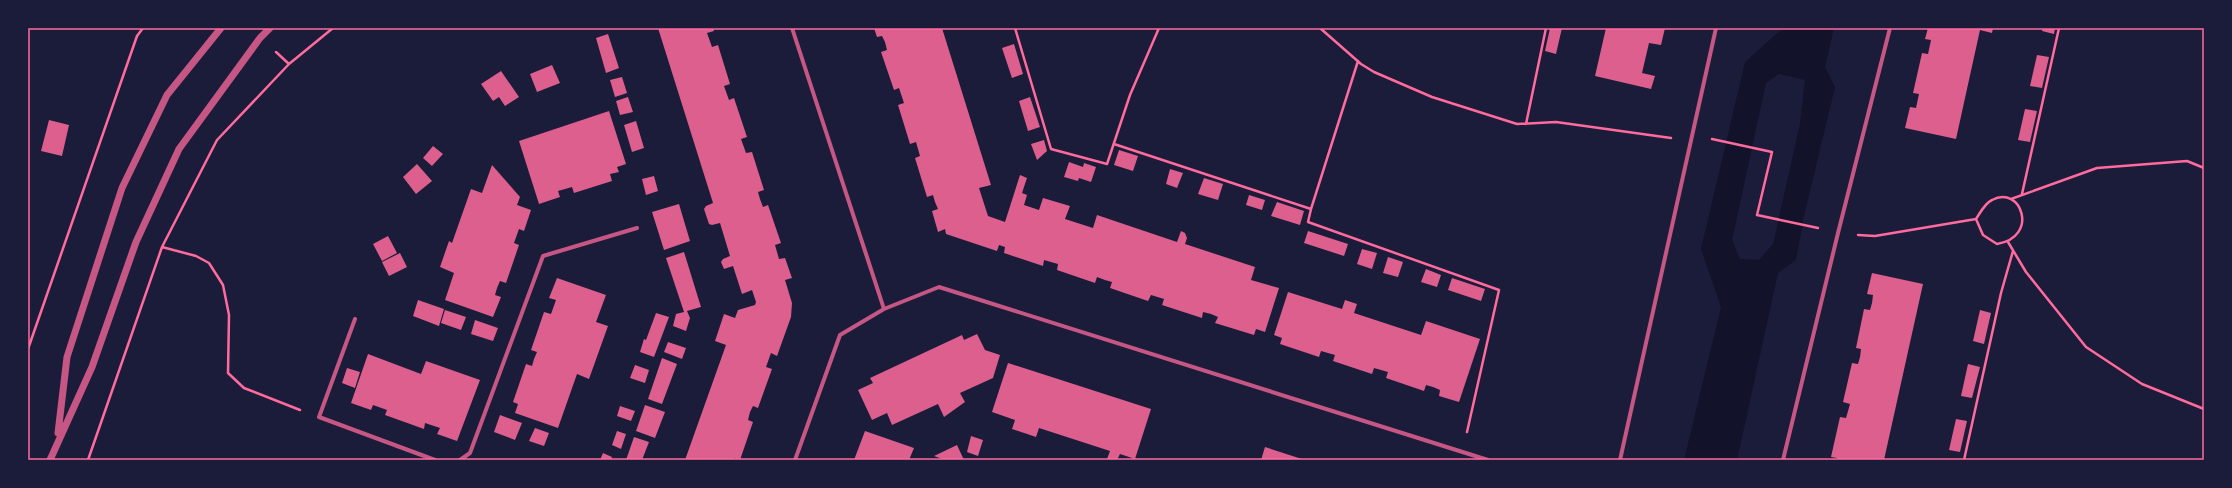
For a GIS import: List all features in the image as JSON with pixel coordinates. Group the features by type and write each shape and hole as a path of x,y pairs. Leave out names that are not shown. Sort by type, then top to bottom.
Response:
{"street":[{"path":"57,440 67,357 122,188 167,94 221,28"},
{"path":"50,460 57,440 92,367 136,242 179,149 260,38 270,28"},
{"path":"792,28 884,309"},
{"path":"1620,460 1716,28"},
{"path":"1783,460 1890,28"},
{"path":"460,460 470,453 543,256 637,228"},
{"path":"795,460 840,335 884,309 939,287 1488,460"},
{"path":"355,319 319,418 435,460"}],"path":[{"path":"28,349 137,36 143,28"},
{"path":"88,460 162,247 217,140 289,64 333,28"},
{"path":"1015,28 1051,149 1107,164 1130,95 1159,28"},
{"path":"1320,28 1358,61 1374,72 1432,97 1517,124 1556,122 1677,138 1692,136 1772,152 1757,215 1838,233 1875,236 1976,219 1991,200 2000,197 2011,199 2019,206 2023,218 2020,231 2008,242 1996,244 1983,235 1976,219"},
{"path":"1526,124 1546,28"},
{"path":"2022,194 2059,28"},
{"path":"1358,61 1308,222 1499,290 1463,452"},
{"path":"1114,144 1311,209"},
{"path":"2011,199 2097,168 2187,161 2204,168"},
{"path":"2008,242 2026,272 2086,347 2142,384 2204,409"},
{"path":"162,247 196,256 209,263 223,285 229,315 228,373 244,388 319,418"},
{"path":"1964,460 2001,293 2014,251"}],"shaded area":[{"path":"1783,28 1834,28 1825,67 1835,87 1804,216 1796,260 1778,273 1737,460 1684,460 1721,307 1701,249 1745,62","holes":["1779,74 1805,80 1800,124 1773,244 1759,260 1740,259 1732,240 1766,83"]}],"building":[{"path":"658,28 713,28 714,31 707,33 712,47 718,45 730,84 724,86 729,100 734,98 747,137 741,139 746,153 752,152 764,190 758,192 760,199 763,207 768,205 781,243 775,245 779,259 785,258 792,278 785,280 792,303 791,317 777,356 771,353 766,367 772,369 758,408 753,406 750,412 748,420 753,422 740,460 734,458 734,460 685,460 726,345 715,341 724,314 735,318 738,310 755,305 756,302 752,290 742,294 733,266 724,269 721,262 723,259 730,256 720,223 712,225 709,224 704,209 706,206 713,203"},
{"path":"874,28 942,28 991,185 979,188 988,216 1005,222 1020,175 1027,178 1022,193 1027,195 1024,205 1039,210 1043,198 1070,206 1065,219 1093,228 1097,215 1177,242 1181,231 1185,233 1187,238 1185,244 1255,267 1251,280 1279,288 1265,332 1256,329 1254,335 1215,323 1218,317 1211,314 1203,312 1202,318 1162,305 1164,299 1151,295 1148,301 1110,288 1112,282 1097,277 1095,283 1057,270 1058,264 1044,260 1043,266 1004,253 1005,247 999,245 997,251 946,234 945,229 938,232 932,211 938,209 933,195 927,197 915,158 920,156 916,142 910,144 898,105 904,103 899,88 894,90 881,52 887,50 885,42 882,36 877,37"},
{"path":"1550,28 1562,28 1556,54 1545,51"},
{"path":"1606,28 1665,28 1661,45 1649,43 1642,73 1655,76 1651,89 1595,76"},
{"path":"1928,28 1993,28 1992,33 1980,30 1956,139 1905,128 1910,107 1916,108 1919,94 1913,93 1922,53 1928,54 1931,40 1925,39"},
{"path":"2043,28 2055,28 2054,34 2042,31"},
{"path":"608,34 619,68 606,73 596,38"},
{"path":"1014,44 1023,74 1012,78 1002,48"},
{"path":"2037,55 2049,57 2042,88 2030,86"},
{"path":"552,65 560,83 537,92 530,74"},
{"path":"501,71 519,97 505,106 499,97 493,101 481,84"},
{"path":"622,77 627,93 615,97 610,80"},
{"path":"628,97 633,112 620,115 616,101"},
{"path":"1030,97 1040,127 1028,131 1019,101"},
{"path":"2025,109 2037,111 2030,142 2018,140"},
{"path":"609,111 626,164 617,167 619,172 610,174 612,181 574,193 572,187 558,191 560,197 539,204 519,141"},
{"path":"49,120 69,125 62,156 41,151"},
{"path":"636,121 644,148 632,152 624,125"},
{"path":"1044,140 1047,151 1037,160 1031,144"},
{"path":"433,146 443,154 432,166 423,158"},
{"path":"1119,150 1138,156 1133,171 1114,165"},
{"path":"1069,162 1083,167 1084,163 1096,167 1091,182 1079,178 1078,181 1064,177"},
{"path":"417,164 432,181 416,194 403,177"},
{"path":"492,165 520,197 517,205 531,210 524,231 519,229 514,243 519,245 506,283 500,281 497,288 495,295 501,297 493,317 445,300 454,273 440,267 449,241 452,243 471,189 482,193"},
{"path":"1170,169 1183,173 1177,188 1166,184"},
{"path":"654,176 658,191 646,195 642,179"},
{"path":"1204,178 1223,184 1218,200 1198,194"},
{"path":"1249,195 1265,200 1262,210 1246,205"},
{"path":"1277,202 1304,211 1300,225 1271,216"},
{"path":"679,204 690,241 664,250 652,212"},
{"path":"1308,231 1348,244 1344,256 1304,243"},
{"path":"388,236 397,253 382,261 373,244"},
{"path":"1362,249 1377,253 1372,269 1357,264"},
{"path":"684,252 701,307 687,311 690,318 686,331 673,326 676,314 684,312 666,258"},
{"path":"400,253 407,267 389,276 382,262"},
{"path":"1388,257 1403,262 1398,277 1383,273"},
{"path":"1426,269 1441,275 1437,287 1421,282"},
{"path":"1872,273 1923,284 1884,460 1837,460 1837,458 1831,457 1840,417 1846,418 1850,404 1843,402 1852,363 1858,364 1860,357 1861,349 1856,348 1864,309 1870,310 1872,303 1873,295 1867,294"},
{"path":"557,278 606,295 596,322 608,326 589,379 577,374 558,428 515,413 518,404 513,402 526,364 532,366 537,352 531,350 544,312 551,314 556,300 549,298"},
{"path":"1452,278 1485,289 1481,301 1448,290"},
{"path":"1288,292 1342,309 1345,300 1357,304 1354,313 1421,335 1426,321 1480,339 1459,402 1439,396 1440,390 1433,387 1426,385 1424,391 1386,378 1388,372 1374,368 1372,374 1333,361 1335,355 1321,351 1319,357 1280,344 1282,338 1274,335"},
{"path":"418,300 444,309 439,326 413,316"},
{"path":"445,310 466,317 461,330 441,323"},
{"path":"1980,310 1991,313 1984,344 1973,341"},
{"path":"656,313 669,317 654,357 640,352 644,339 646,340"},
{"path":"475,320 498,328 493,341 471,334"},
{"path":"977,334 985,350 1000,355 993,378 960,393 965,402 944,417 938,404 892,425 887,413 872,420 858,390 873,383 870,378 962,335 964,340"},
{"path":"668,342 686,348 682,359 664,352"},
{"path":"368,354 421,374 426,361 480,380 457,441 437,434 440,428 425,423 424,429 385,415 387,410 373,405 371,410 351,403"},
{"path":"662,358 677,364 662,404 648,399"},
{"path":"1008,363 1151,409 1135,459 1120,454 1117,460 1107,459 1110,451 1039,428 1036,437 1012,429 1015,420 992,412"},
{"path":"1968,364 1980,367 1972,398 1961,396"},
{"path":"635,365 649,370 645,383 630,378"},
{"path":"347,368 360,372 355,388 342,383"},
{"path":"645,405 665,412 655,438 636,431"},
{"path":"620,406 635,411 631,421 617,416"},
{"path":"500,415 522,423 515,440 494,432"},
{"path":"1956,419 1967,421 1960,452 1949,450"},
{"path":"535,428 549,433 544,446 529,441"},
{"path":"617,431 626,434 621,449 612,445"},
{"path":"865,431 914,448 909,460 854,460"},
{"path":"971,436 983,440 978,456 967,452"},
{"path":"634,437 649,442 642,460 626,460"},
{"path":"957,445 964,460 945,460 934,456"},
{"path":"1265,447 1305,460 1261,460"},
{"path":"603,453 612,457 611,460 600,460"}]}
